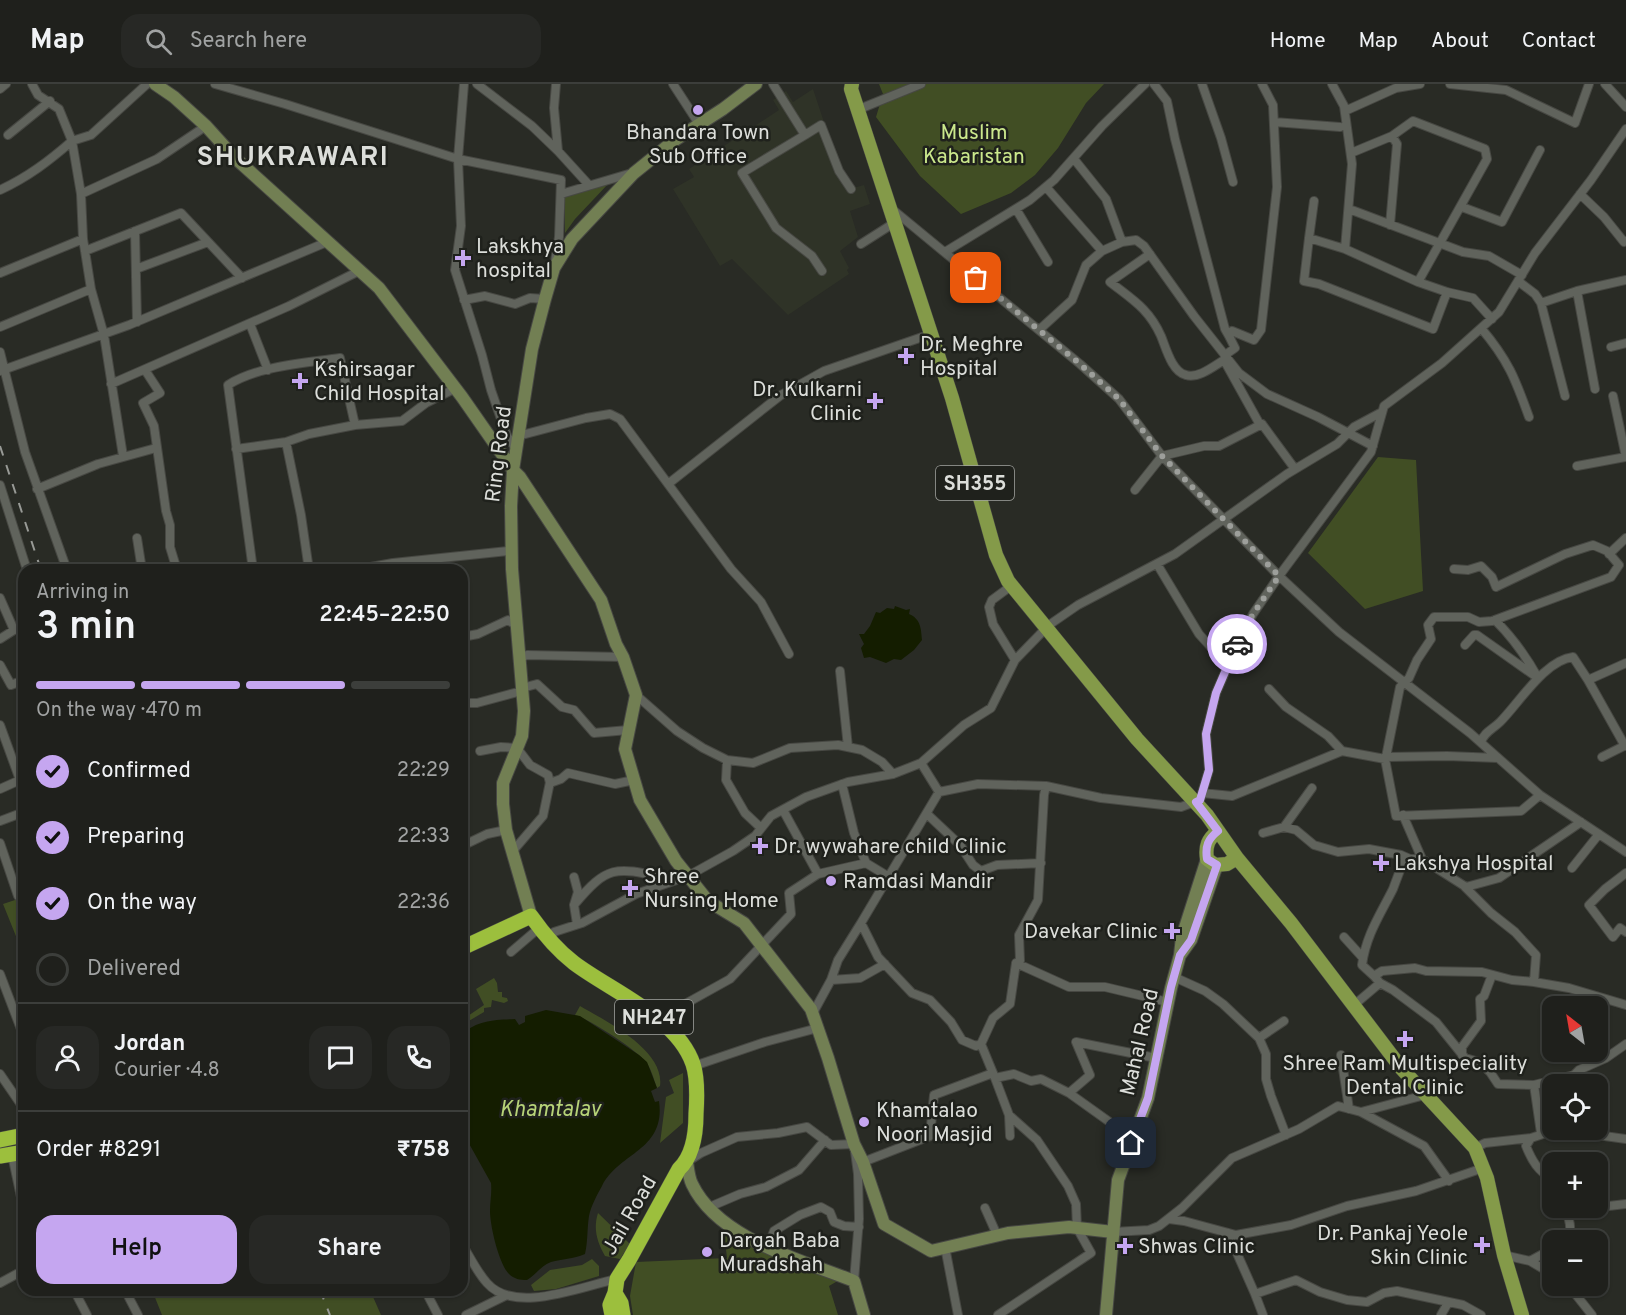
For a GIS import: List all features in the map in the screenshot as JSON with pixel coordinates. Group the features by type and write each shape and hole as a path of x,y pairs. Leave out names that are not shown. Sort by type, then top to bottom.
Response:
{"highway":[{"name":"NH247","path":"535,922 572,962 673,1031 683,1044 694,1066 697,1095 696,1131 687,1162"},
{"path":"468,946 535,922"},
{"path":"0,1140 18,1136"},
{"name":"Jail Road","path":"612,1315 610,1305 616,1286 679,1169 687,1162"},
{"path":"616,1286 623,1315"}],"main road":[{"name":"SH355","path":"849,86 952,398 996,555 1011,586 1137,739 1199,797 1218,831 1237,858 1291,923 1402,1069 1475,1148 1487,1178 1504,1255 1522,1315"},
{"path":"1218,831 1210,838 1206,851 1212,862 1227,864 1237,858"}],"street":[{"path":"0,89 6,84"},
{"path":"32,84 38,95 59,109 72,141 81,194 83,239 91,289 104,335 123,456"},
{"path":"0,190 23,179 72,141 92,135 147,84"},
{"path":"155,84 174,97 206,126 234,157 379,288 456,388 520,477 601,600 636,695 677,731 727,760 753,763 790,748 838,745 862,750 882,762 893,774"},
{"path":"215,84 458,159 561,180 559,237 554,268"},
{"path":"464,84 458,159 461,226 455,270 490,390 507,436 516,449"},
{"path":"477,84 532,126 588,184"},
{"path":"556,84 554,108 558,151"},
{"path":"673,84 699,124"},
{"name":"Ring Road","path":"535,922 506,830 503,783 522,736 524,711 512,552 513,470 532,349 545,298 554,268 572,239 634,173 675,140 756,84"},
{"path":"774,84 805,135"},
{"path":"857,110 921,84"},
{"path":"945,252 1016,209 1046,187 1102,126 1145,84"},
{"path":"1150,254 1110,282 1148,312 1171,359 1180,372 1186,376 1195,376 1225,358 1235,348 1225,329 1213,286 1167,101 1154,84"},
{"path":"1202,84 1221,138 1233,182"},
{"path":"1229,336 1232,331 1254,340 1261,330 1276,187 1273,105 1262,84"},
{"path":"1332,84 1345,111 1351,153 1345,249"},
{"path":"1345,111 1395,88 1420,84"},
{"path":"1450,84 1506,90 1575,123 1589,84"},
{"path":"1605,84 1626,107"},
{"path":"9,135 50,101"},
{"path":"1351,153 1392,136 1413,121 1485,149 1488,159 1418,282"},
{"path":"1274,122 1340,128"},
{"path":"822,271 812,256 776,228 742,173 822,125 839,171 851,189"},
{"path":"81,194 157,159 206,126"},
{"path":"1199,797 1209,770 1206,734 1216,693 1228,666 1253,614 1371,452 1384,406 1442,363 1499,312 1535,253 1626,129"},
{"path":"1390,225 1397,144 1392,136"},
{"path":"1462,207 1502,222 1540,150"},
{"path":"1074,159 1106,199 1122,242"},
{"path":"561,194 588,184 634,173"},
{"path":"1046,187 1102,251"},
{"path":"1580,194 1604,217 1624,242 1626,241"},
{"path":"1314,201 1304,281 1319,284 1432,329 1447,292"},
{"path":"887,205 1119,399 1162,456 1223,521 1339,632 1481,742 1540,795 1626,852"},
{"path":"1016,209 1048,262"},
{"path":"1349,209 1463,252 1489,256 1520,278 1541,303 1565,396"},
{"path":"85,251 181,213 242,278"},
{"path":"861,244 894,224"},
{"path":"135,231 137,322"},
{"path":"1309,238 1345,249 1418,282 1473,298 1492,319"},
{"path":"0,273 83,239"},
{"path":"1039,330 1072,300 1086,265 1102,251 1122,242 1136,240 1150,254 1225,358 1239,373 1267,394 1373,446"},
{"path":"136,269 208,242"},
{"path":"3,371 137,322 327,242"},
{"path":"111,384 250,324 359,271"},
{"path":"1541,303 1577,291 1626,280"},
{"path":"0,327 91,289"},
{"path":"1577,291 1595,389"},
{"path":"464,300 485,296 515,304 530,298 545,298"},
{"path":"250,324 268,370"},
{"path":"1481,328 1501,352 1513,373 1529,417"},
{"path":"668,484 781,394 824,371 931,334"},
{"path":"1611,347 1626,343"},
{"path":"0,352 25,452 65,564"},
{"path":"252,564 228,385 238,378 268,370 340,358 355,425"},
{"path":"1225,358 1259,423 1295,469"},
{"path":"145,370 160,393 143,404 154,426 165,511 170,525 170,547 175,564"},
{"path":"236,448 286,442 309,434 355,425 402,421 426,403 456,388"},
{"path":"1577,466 1626,457 1622,420 1613,396"},
{"path":"550,940 554,932 577,924 636,894 688,876 733,852 755,836 771,816 806,797 842,784 873,776 893,774 921,764 964,725 991,708 1015,660 1046,628 1078,605 1175,554 1295,469 1337,444 1354,426 1382,412"},
{"path":"518,436 586,418 610,414 620,419 731,569 761,602 789,654"},
{"path":"1135,490 1162,456 1204,446 1219,446 1262,424"},
{"path":"286,442 308,564"},
{"path":"38,489 123,456 156,448"},
{"path":"0,485 25,564"},
{"path":"137,538 141,564"},
{"path":"1609,554 1626,538"},
{"path":"1454,569 1468,570 1481,566 1492,577 1496,587 1564,554 1593,545 1609,554 1619,566 1611,577 1495,620 1479,622 1468,617 1434,616 1428,625 1431,639 1400,687 1385,758 1396,816 1521,811 1540,795"},
{"path":"387,564 512,552"},
{"path":"1157,564 1199,634 1228,666"},
{"path":"1011,586 992,600 989,607 993,624 1015,660"},
{"path":"0,598 14,630"},
{"path":"468,636 478,634 508,620 517,626"},
{"path":"1495,620 1524,653 1538,678"},
{"path":"0,639 18,629"},
{"path":"1465,645 1474,635 1477,635 1538,678"},
{"path":"520,658 527,655 623,657"},
{"path":"1481,742 1483,735 1500,723 1538,678 1565,658 1573,657 1626,746 1602,757"},
{"path":"1588,680 1626,663"},
{"path":"0,665 11,685 18,683"},
{"path":"840,671 848,747"},
{"path":"468,703 477,703 518,692 522,688 537,684 562,707 574,710 594,733 628,730"},
{"path":"1269,689 1286,707 1328,736 1342,751"},
{"path":"636,695 625,748 640,800 676,861 708,902 744,923 764,945 813,1013 854,1144 863,1162 884,1224 931,1251 997,1235 1049,1229 1077,1228 1113,1232 1149,1230 1169,1219 1232,1158 1286,1135 1338,1106 1360,1112 1424,1146 1449,1181"},
{"path":"0,725 18,770"},
{"path":"480,751 501,747 517,748 530,765 548,775 550,782 543,816 512,852"},
{"path":"813,1013 831,980 838,960 939,792 978,784 1046,786 1101,798 1181,807 1199,797 1232,796 1342,751 1385,758 1498,758"},
{"path":"727,760 726,780 745,813 761,828"},
{"path":"921,764 939,792"},
{"path":"550,782 561,779 568,773 615,784 634,780"},
{"path":"0,789 18,782"},
{"path":"842,784 854,833 866,863 889,877"},
{"path":"1010,1136 1009,1115 981,1044 993,1018 1010,1004 1016,963 1020,961 1019,935 1038,900 1046,786"},
{"path":"1284,827 1312,788"},
{"path":"783,810 818,874"},
{"path":"0,821 18,814"},
{"path":"927,814 960,845 973,865 981,872 997,865 1041,863"},
{"path":"1403,815 1422,860"},
{"path":"1465,887 1499,878 1581,822"},
{"path":"1263,833 1284,827 1296,830 1314,845 1338,852 1369,849 1422,860 1465,887 1491,913 1515,932 1536,955 1534,982"},
{"path":"468,843 487,834 506,830"},
{"path":"1572,868 1599,834"},
{"path":"1617,845 1626,841"},
{"path":"0,843 18,897"},
{"path":"1405,857 1394,886 1369,933 1362,965 1377,980 1436,1022 1465,1058 1479,1062 1498,1084 1534,1085 1574,1075 1626,1044"},
{"name":"Mahal Road","path":"1106,1315 1118,1180 1148,1098 1167,1002 1180,955 1191,940 1212,862"},
{"path":"657,1020 730,979 791,914 789,893 818,874 866,863"},
{"path":"574,905 593,883 608,873 623,870 673,881"},
{"path":"1626,873 1589,905 1613,937 1620,928 1626,932"},
{"path":"574,877 578,892 574,905 577,924"},
{"path":"510,952 535,922"},
{"path":"861,923 878,957 912,993 930,1000 951,1022 962,1040 976,1046 981,1044"},
{"path":"1344,937 1363,958"},
{"path":"1016,963 1069,987 1105,987 1167,1002"},
{"path":"831,980 860,978 885,964"},
{"path":"1354,1005 1377,980 1382,971 1415,968 1442,972 1482,972 1512,981 1569,988 1626,1005"},
{"path":"0,974 18,1021"},
{"path":"1462,1055 1462,1047 1481,1021 1480,999 1484,996 1492,975"},
{"path":"1174,977 1205,991 1259,1038 1266,1054 1266,1079 1270,1096 1286,1135"},
{"path":"0,1002 9,998"},
{"path":"1259,1038 1284,1021"},
{"path":"694,1066 765,1042 818,1028"},
{"path":"1069,1093 1090,1075 1076,1042 1156,1058"},
{"path":"1341,1055 1349,1109"},
{"path":"0,1074 4,1085 18,1102"},
{"path":"863,1162 930,1136 934,1095 994,1075 1014,1074 1031,1082 1041,1079 1069,1093 1132,1138"},
{"path":"1475,1148 1485,1143 1531,1138 1541,1133 1534,1085"},
{"path":"1360,1112 1425,1095"},
{"path":"998,1315 1091,1253 1077,1228 1076,1204 1068,1186 1036,1140 1009,1115"},
{"path":"854,1144 831,1145 807,1127 778,1133 737,1137 687,1162 691,1183 707,1208 726,1225 768,1247 854,1281"},
{"path":"1608,1136 1626,1139"},
{"path":"1531,1138 1526,1146 1530,1158 1542,1172"},
{"path":"707,1208 740,1194 766,1187 799,1170 825,1140"},
{"path":"854,1144 858,1174 859,1227 854,1281 864,1315"},
{"path":"12,1154 18,1183"},
{"path":"1169,1219 1236,1235 1291,1225 1347,1206 1416,1191 1483,1168"},
{"path":"1608,1206 1626,1204"},
{"path":"768,1247 774,1231 812,1209 821,1208 830,1212 834,1222 844,1226 859,1227"},
{"path":"985,1208 997,1235"},
{"path":"1228,1233 1263,1315"},
{"path":"945,1247 958,1315"},
{"path":"468,1253 487,1283 505,1296"},
{"path":"1530,1261 1542,1254"},
{"path":"1504,1255 1530,1261 1542,1268"},
{"path":"0,1283 18,1273"},
{"path":"1255,1294 1296,1280 1320,1292 1347,1300 1367,1302 1384,1293 1398,1291 1463,1305 1481,1315"},
{"path":"466,1315 505,1296 552,1296 616,1286"},
{"path":"77,1296 86,1315"},
{"path":"128,1296 138,1315"},
{"path":"428,1296 438,1315"},
{"path":"1577,1296 1592,1315"},
{"path":"1441,1315 1448,1303"}],"shaded area":[{"path":"813,89 839,167 853,188 864,185 870,204 850,211 858,237 840,251 849,268 847,270 849,274 788,315 732,259 720,266 673,189 694,177 689,169 779,110 773,100 786,91 793,102"}],"green space":[{"name":"Muslim Kabaristan","path":"879,84 1104,84 1086,103 1058,148 1035,175 1011,193 961,214 920,176 876,117 883,94"},
{"path":"609,183 575,219 565,233 565,196"},
{"path":"1378,457 1416,460 1423,591 1365,609 1308,553"},
{"path":"18,899 18,941 3,904"},
{"path":"494,978 498,992 502,992 502,997 507,998 508,1001 504,1003 492,1000 491,1007 484,1008 484,1012 468,1021 468,1016 484,1005 476,989"},
{"path":"580,1006 618,1028 644,1049 653,1060 659,1073 660,1086 657,1088 649,1067 641,1057 601,1028 575,1015"},
{"path":"683,1073 683,1123 660,1143 666,1097 674,1093 669,1080"},
{"path":"598,1213 630,1244 620,1259 605,1256 602,1251 596,1230"},
{"path":"724,1233 841,1279 829,1286 838,1315 633,1315 630,1296 636,1262 727,1258"},
{"path":"592,1259 599,1266 599,1276 556,1289 534,1291 531,1285 550,1270 582,1265"},
{"path":"154,1296 373,1296 381,1315 162,1315"}],"water":[{"path":"895,606 910,609 909,614 920,625 922,640 901,660 894,659 886,663 870,657 864,658 861,648 864,644 859,634 864,634 876,612 880,613 887,608 894,609"},
{"name":"Khamtalav","path":"546,1010 580,1016 639,1055 647,1062 657,1088 651,1091 655,1102 659,1101 659,1118 649,1141 619,1165 600,1189 589,1216 585,1254 551,1262 527,1280 522,1280 511,1276 502,1262 490,1218 491,1183 468,1142 468,1029 493,1020 515,1019 519,1025 525,1022 525,1016"}],"railway":[{"path":"0,446 39,564"},
{"path":"322,1296 330,1315"}],"way so far":[{"path":"976,278 1119,399 1162,456 1217,515 1279,576 1253,614 1237,644"}],"place":[{"name":"Bhandara Town Sub Office","path":"698,110"},
{"name":"Lakskhya hospital","path":"463,258"},
{"name":"Dr. Meghre Hospital","path":"906,356"},
{"name":"Kshirsagar Child Hospital","path":"300,381"},
{"name":"Dr. Kulkarni Clinic","path":"875,401"},
{"name":"Dr. wywahare child Clinic","path":"760,846"},
{"name":"Lakshya Hospital","path":"1381,863"},
{"name":"Ramdasi Mandir","path":"831,881"},
{"name":"Shree Nursing Home","path":"630,888"},
{"name":"Davekar Clinic","path":"1172,931"},
{"name":"Shree Ram Multispeciality Dental Clinic","path":"1405,1039"},
{"name":"Khamtalao Noori Masjid","path":"864,1122"},
{"name":"Dr. Pankaj Yeole Skin Clinic","path":"1482,1245"},
{"name":"Shwas Clinic","path":"1125,1246"},
{"name":"Dargah Baba Muradshah","path":"707,1252"}],"district":[{"name":"SHUKRAWARI","path":"293,156"}],"route":[{"path":"1131,1143 1148,1098 1180,955 1191,940 1217,865 1207,859 1206,851 1210,838 1218,831 1196,802 1200,800 1209,770 1206,734 1216,693 1237,644"}]}
